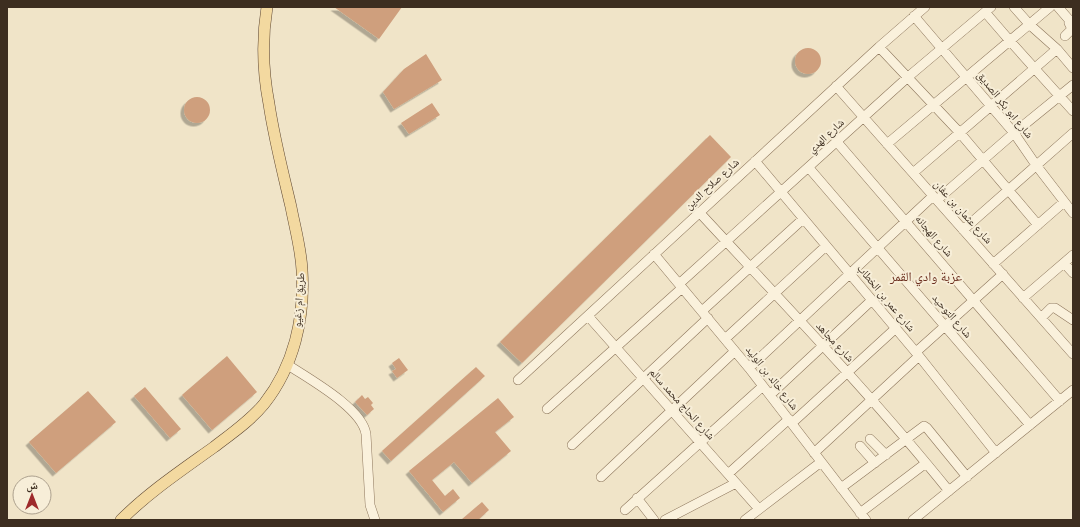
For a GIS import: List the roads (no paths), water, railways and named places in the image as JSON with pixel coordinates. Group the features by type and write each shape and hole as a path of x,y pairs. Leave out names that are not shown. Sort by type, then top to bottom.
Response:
{"main road":[{"name":"طريق ام زغيو","path":"121,520 156,490 247,422 263,405 277,386 288,365 297,334 302,302 302,270 298,238 268,103 264,41 267,7"}],"street":[{"name":"شارع صلاح الدين","path":"518,380 836,86 925,7"},
{"path":"1014,7 1057,49 1073,68"},
{"path":"887,144 1050,7"},
{"path":"1058,7 1072,21 1070,24 1072,29 1065,36"},
{"path":"988,9 1010,41 1073,111"},
{"name":"شارع الهدي","path":"547,410 681,286 726,241 809,168 908,77 988,9"},
{"name":"شارع ابو بكر الصديق","path":"914,16 1014,133 1036,165 1073,213"},
{"path":"879,47 960,133 1038,225"},
{"path":"913,173 1057,49"},
{"path":"749,368 906,222 984,160 1014,133 1073,85"},
{"name":"شارع عثمان بن عفان","path":"836,86 1073,354"},
{"path":"964,230 1073,134"},
{"name":"شارع الهجانه","path":"837,142 1060,401"},
{"name":"شارع عمر بن الخطاب","path":"755,161 918,354 996,453"},
{"name":"شارع التوحيد","path":"809,168 1030,425"},
{"path":"993,264 1064,202"},
{"name":"شارع مجاهد","path":"699,212 907,439 949,491"},
{"path":"572,445 643,378 750,268 803,219"},
{"path":"725,339 826,246"},
{"name":"شارع خالد بن الوليد","path":"654,254 749,368 863,516"},
{"path":"1023,298 1073,255"},
{"path":"1064,263 1073,273"},
{"path":"814,453 872,400 945,326 1002,274"},
{"path":"770,395 872,300"},
{"path":"1041,318 1051,308 1055,308 1073,320"},
{"name":"شارع الحاج محمد سالم","path":"588,316 759,509"},
{"path":"728,474 847,373 896,328"},
{"path":"601,477 735,351"},
{"path":"288,365 347,405 363,423 366,434 370,505 375,520"},
{"path":"625,510 763,386"},
{"path":"913,520 1073,390"},
{"path":"841,488 922,428 926,427 967,477"},
{"path":"870,439 886,455"},
{"path":"860,446 875,463"},
{"path":"745,520 821,462"},
{"path":"863,516 926,463"},
{"path":"665,520 736,483"},
{"path":"637,498 654,520"}],"district":[{"name":"عزبة وادي القمر","path":"926,276"}]}
